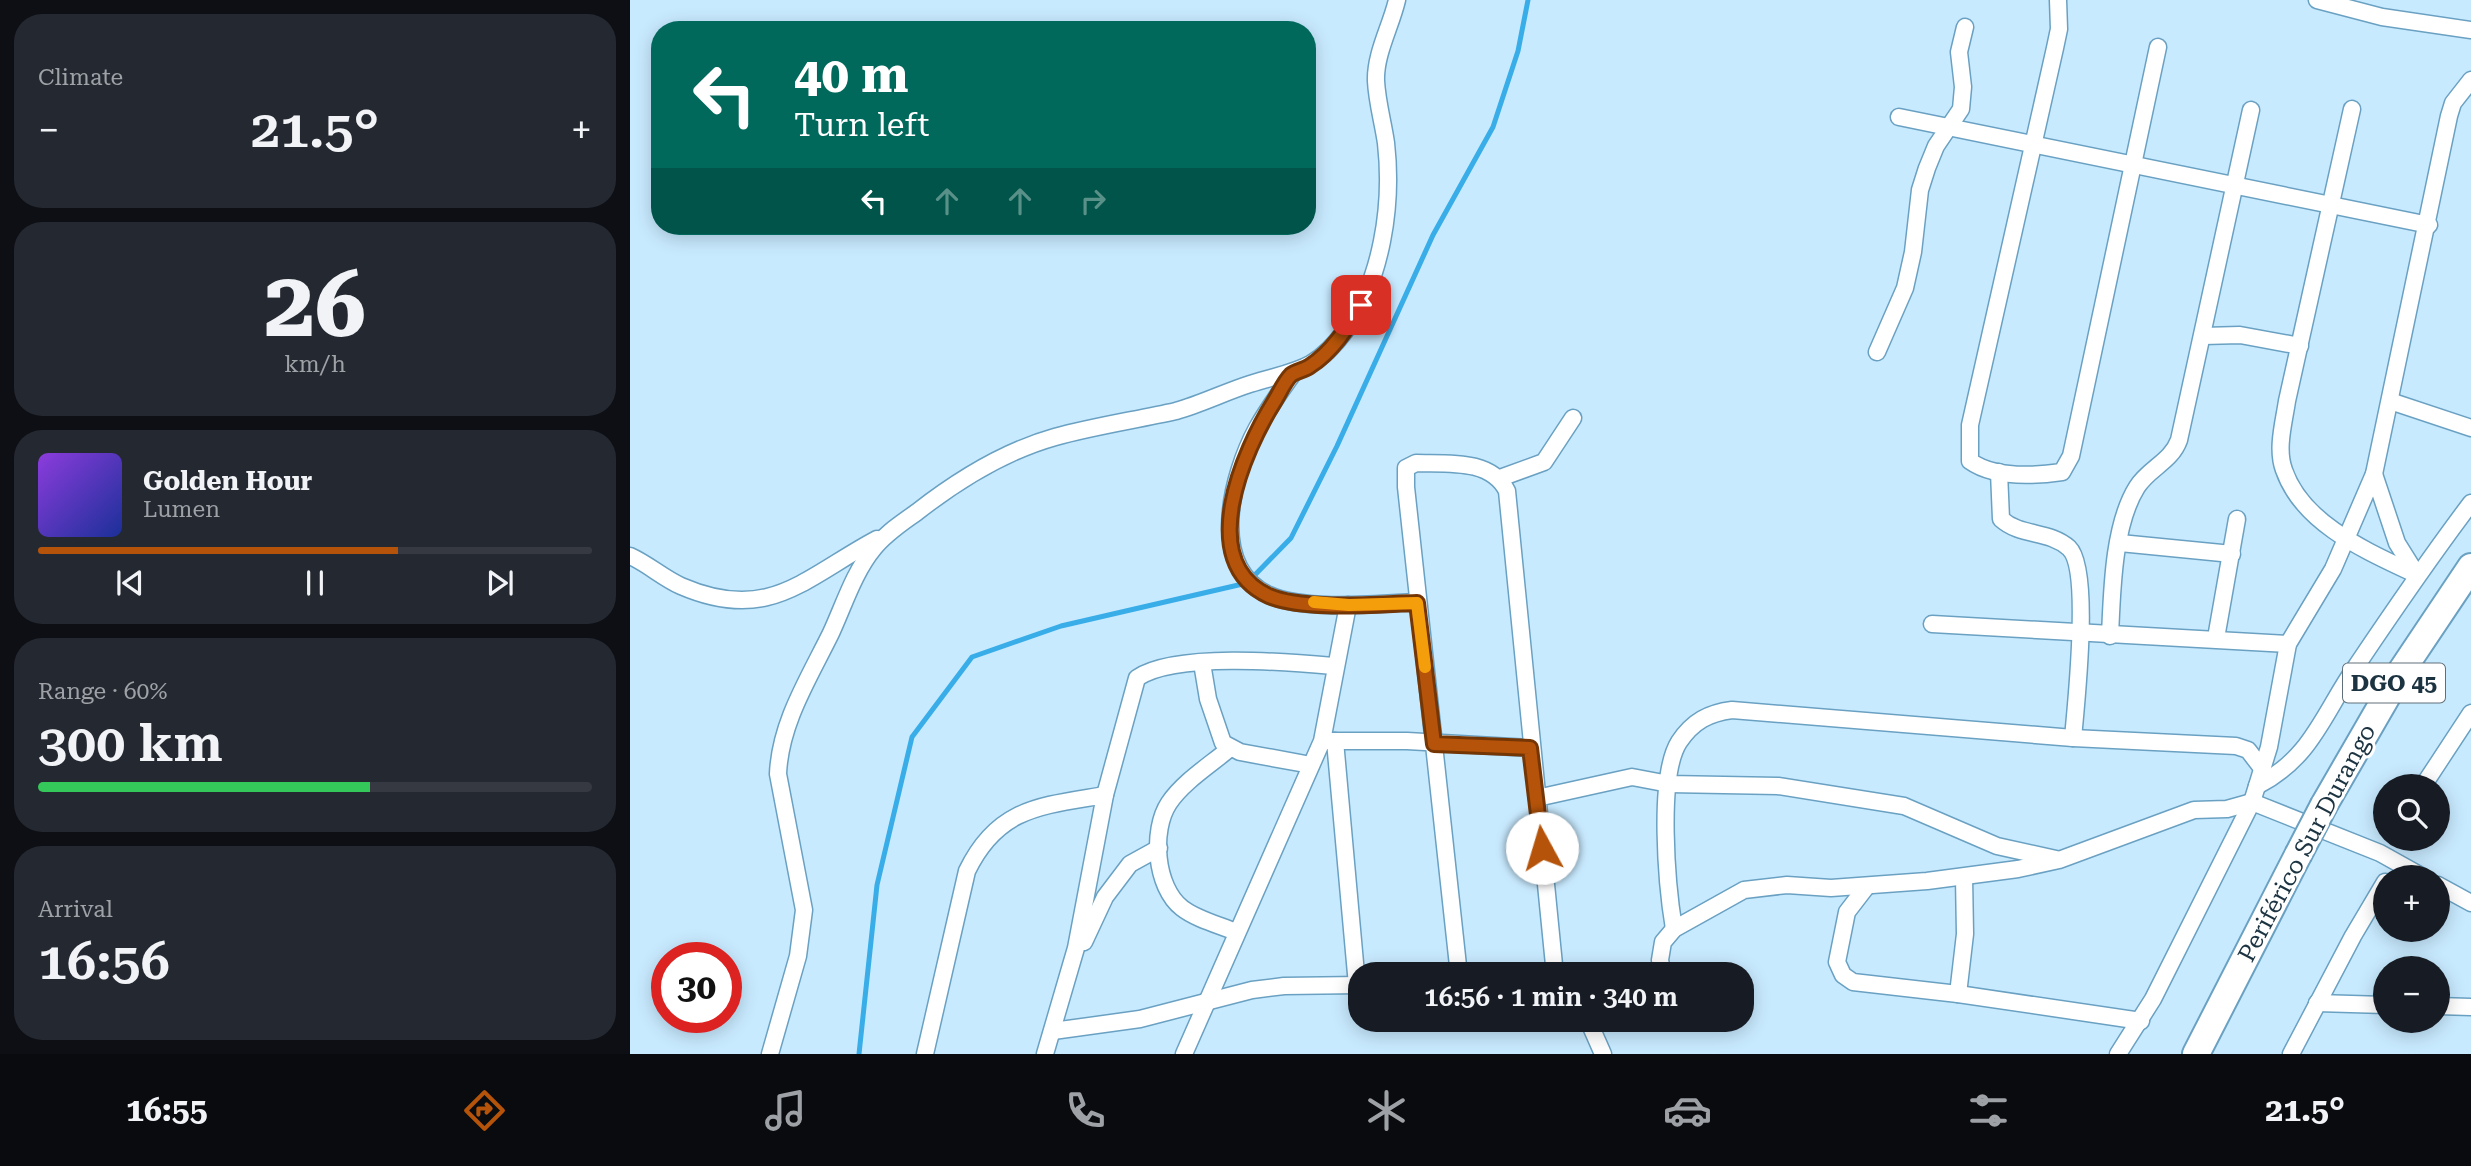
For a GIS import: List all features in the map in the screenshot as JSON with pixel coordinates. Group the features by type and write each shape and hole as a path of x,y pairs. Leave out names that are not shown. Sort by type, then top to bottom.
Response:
{"highway":[{"name":"Periférico Sur Durango","path":"2196,1054 2324,804 2402,670 2471,567"}],"street":[{"path":"630,556 677,584 705,596 739,602 768,599 791,589 889,533 978,469 1012,453 1052,438 1177,410 1311,366 1344,332 1361,305 1371,282 1382,230 1387,175 1376,81 1397,0"},
{"path":"2058,0 2059,29 2034,147 1977,382 1967,448 1970,461 1979,468 2041,475 2062,472 2067,466 2075,442 2158,47"},
{"path":"2317,0 2382,17 2471,30"},
{"path":"1877,352 1905,288 1913,252 1920,190 1927,168 1936,146 1951,128 1961,109 1963,87 1959,52 1965,27"},
{"path":"2118,1054 2141,1021 2252,802 2269,747 2288,644 2323,587 2374,474 2429,225 2449,116 2453,103 2471,80"},
{"path":"2352,109 2281,444 2283,469 2293,489 2345,540 2417,575"},
{"path":"2110,636 2112,585 2128,508 2138,486 2175,450 2203,336 2251,110"},
{"path":"1899,117 2034,147 2429,225"},
{"path":"2203,336 2240,335 2300,346"},
{"path":"1292,374 1257,429 1243,458 1231,513 1232,546 1239,568 1254,586 1271,596 1349,605 1417,603"},
{"path":"2390,401 2471,428"},
{"path":"1500,478 1544,462 1573,418"},
{"path":"1458,962 1417,603 1406,468 1416,463 1466,465 1487,470 1500,478 1507,491 1530,748 1554,962"},
{"path":"1999,472 2001,519 2011,528 2026,534 2053,538 2070,549 2079,566 2080,633 2073,738"},
{"path":"2374,474 2397,543 2417,575"},
{"path":"2257,786 2281,774 2305,750 2417,575 2471,503"},
{"path":"2216,638 2237,519"},
{"path":"771,1054 798,956 804,910 778,774 779,755 795,707 850,591 869,556 889,533"},
{"path":"2120,543 2232,554"},
{"path":"1349,605 1334,666 1328,741 1356,962"},
{"path":"1932,624 2288,644"},
{"path":"1045,1054 1084,914 1105,794 1137,678 1159,668 1202,663 1272,661 1334,666"},
{"path":"1202,663 1219,734 1229,749 1311,765"},
{"path":"1674,929 1667,867 1671,762 1679,743 1709,713 2073,738 2236,746 2248,750 2261,767"},
{"path":"2431,774 2471,713"},
{"path":"1328,741 1530,748"},
{"path":"1184,1054 1204,1003 1311,765 1328,741"},
{"path":"1229,749 1170,802 1162,818 1159,848 1161,873 1168,892 1182,908 1236,932"},
{"path":"1536,798 1632,777 1669,784 1778,786 1903,806 1997,846 2059,860"},
{"path":"925,1054 967,871 977,850 1005,820 1060,802 1105,794"},
{"path":"1660,962 1663,942 1674,929 1744,890 1787,885 1867,886 1964,877 2059,860 2194,810 2227,808 2252,802 2380,853 2389,865"},
{"path":"1067,979 1105,897 1130,864 1159,848"},
{"path":"1958,993 1965,934 1964,877"},
{"path":"1867,886 1847,912 1837,962 1843,975 1853,982 1958,993 2141,1021"},
{"path":"2450,892 2471,903"},
{"path":"2291,1054 2373,903"},
{"path":"1053,1031 1140,1019 1252,990 1284,986 1348,985"},
{"path":"2317,1003 2373,1005"},
{"path":"2450,1006 2471,1007"},
{"path":"1593,1032 1603,1054"}],"waterway":[{"path":"859,1054 877,885 912,737 972,657 1061,626 1247,583 1291,538 1337,446 1433,235 1493,127 1518,51 1528,0"}],"slow traffic":[{"path":"1314,602 1349,605 1417,603 1425,667"}],"route":[{"path":"1361,305 1344,332 1311,366 1292,374 1257,429 1243,458 1233,499 1230,526 1232,546 1239,568 1254,586 1271,596 1349,605 1417,603 1434,744 1530,748 1542,848"}]}
